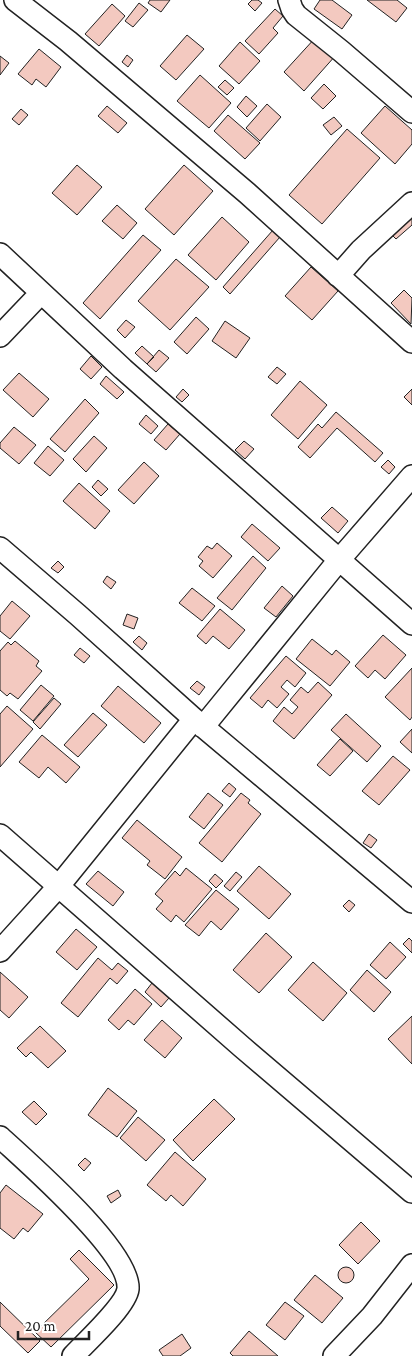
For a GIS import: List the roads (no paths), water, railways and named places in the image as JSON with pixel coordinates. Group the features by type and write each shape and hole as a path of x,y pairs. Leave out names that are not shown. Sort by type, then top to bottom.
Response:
{"street":[{"path":"15,0 68,41 247,193 412,342"},
{"path":"289,0 296,15 412,112"},
{"path":"338,276 361,250 412,203"},
{"path":"0,254 130,376 412,624"},
{"path":"0,336 41,293"},
{"path":"0,950 58,887 412,476"},
{"path":"0,548 198,723 412,902"},
{"path":"0,835 242,1047 412,1192"},
{"path":"0,1137 93,1228 112,1252 125,1273 128,1290 121,1303 72,1356"},
{"path":"334,1356 372,1316 412,1265"}]}
